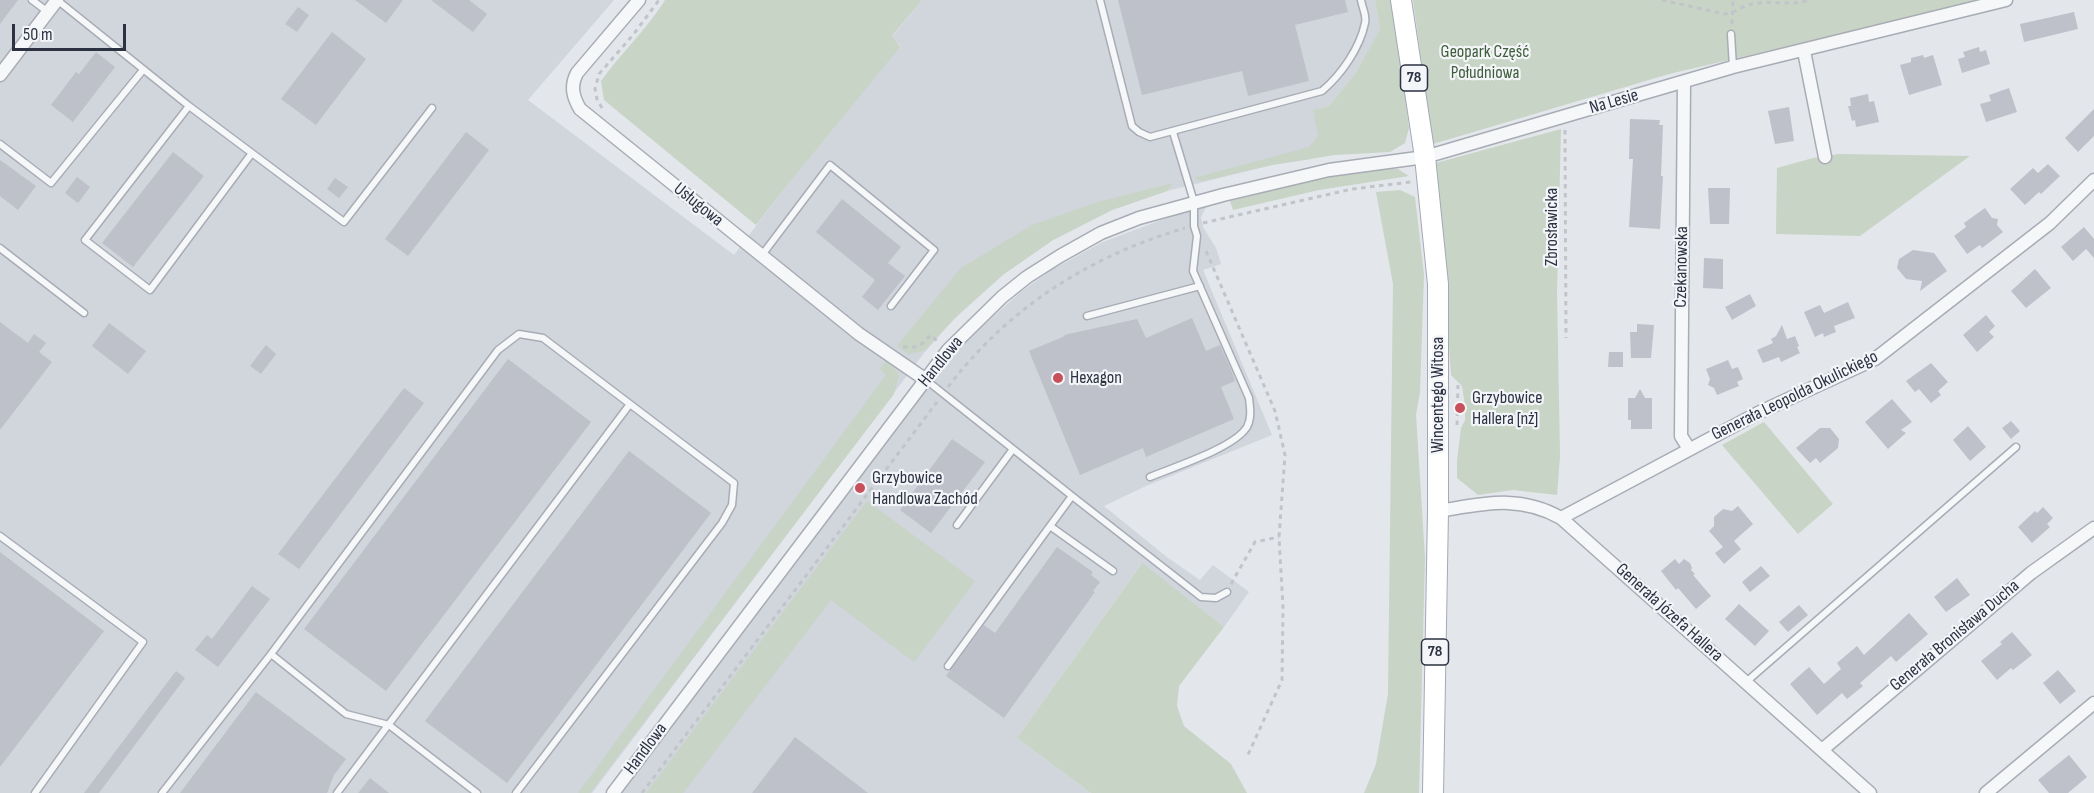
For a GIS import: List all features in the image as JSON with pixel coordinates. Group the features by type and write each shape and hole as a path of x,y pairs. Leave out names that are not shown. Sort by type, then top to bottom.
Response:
{"main road":[{"name":"Wincentego Witosa","path":"1401,0 1425,157 1438,284 1438,511 1433,793"}],"street":[{"path":"0,75 57,0"},
{"name":"Usługowa","path":"639,0 577,73 572,86 580,109 859,334 926,380"},
{"name":"Na Lesie","path":"1425,157 1733,67 2006,0"},
{"path":"1804,51 1825,157"},
{"name":"Czekanowska","path":"1684,82 1681,436 1689,449"},
{"name":"Handlowa","path":"613,793 948,350 1009,291 1052,261 1111,229 1139,218 1194,202 1329,170 1425,157"},
{"name":"Generała Leopolda Okulickiego","path":"1561,518 1766,409 1875,359 2050,223 2094,180"},
{"name":"Generała Józefa Hallera","path":"1438,511 1509,502 1541,508 1561,518 1870,793"},
{"name":"Generała Bronisława Ducha","path":"1822,750 2031,573 2094,528"},
{"path":"1986,793 2094,703"}],"lane":[{"path":"32,0 48,12"},
{"path":"57,0 189,106 344,222 432,108"},
{"path":"1100,0 1132,126 1138,132 1150,137 1322,91 1334,80 1357,45 1366,21 1361,0"},
{"path":"1731,34 1733,67"},
{"path":"0,144 51,183 143,70"},
{"path":"189,106 85,240 150,290 252,153"},
{"path":"1150,477 1230,443 1247,426 1250,414 1250,398 1193,271 1197,236 1194,226 1194,202 1173,132"},
{"path":"762,256 830,165 934,250 891,306"},
{"path":"0,248 84,313"},
{"path":"1088,316 1200,286"},
{"path":"162,793 272,654 498,350 519,334 543,338 734,483 732,505 722,523 516,793"},
{"path":"926,380 1201,597 1216,598 1227,592"},
{"path":"337,793 630,404"},
{"path":"1746,682 2016,447"},
{"path":"957,525 1013,449"},
{"path":"948,666 1072,496"},
{"path":"1050,526 1113,571"},
{"path":"0,536 143,642 35,793"},
{"path":"272,654 346,714 389,725 477,793"}],"path":[{"path":"608,114 597,99 595,90 599,74 639,28 659,0"},
{"path":"1662,0 1697,6 1725,15 1732,14 1751,4 1800,3 1810,0"},
{"path":"1731,34 1733,0"},
{"name":"Zbrosławicka","path":"1565,116 1566,338"},
{"path":"1197,236 1212,261 1275,411 1285,455 1279,537 1283,607 1282,680 1248,757"},
{"path":"900,346 918,347 931,335"},
{"path":"1457,425 1458,385"},
{"path":"1227,592 1255,542 1279,537"}],"shaded area":[{"path":"0,0 614,0 528,100 734,255 780,194 900,46 892,37 922,0 1375,0 1380,29 1355,74 1329,106 1313,110 1319,136 1309,147 1311,159 1272,165 1167,191 1112,210 1053,240 1004,274 952,321 924,353 592,793 0,793"},
{"path":"1210,205 1201,217 1203,227 1216,248 1221,264 1203,270 1272,435 1146,486 1104,506 1168,558 1200,580 1213,565 1249,592 1224,627 1141,564 1017,738 1091,793 621,793 948,362 971,336 1022,291 1053,269 1103,242 1172,216"}],"green space":[{"path":"665,0 922,0 892,36 900,47 756,225 604,100 601,81"},
{"path":"1375,0 1391,0 1397,29 1409,128 1405,143 1390,152 1335,155 1272,165 1202,181 1194,178 1309,147 1318,136 1313,110 1329,106 1355,74 1380,29"},
{"name":"Geopark Część Południowa","path":"1413,0 1985,0 1669,74 1433,144"},
{"path":"1561,129 1557,292 1560,456 1557,495 1513,490 1478,495 1457,478 1457,461 1461,428 1465,420 1465,406 1462,386 1451,375 1436,163"},
{"path":"1839,154 1970,156 1860,236 1776,234 1777,168 1813,158"},
{"path":"1382,169 1398,169 1409,176 1319,190 1233,210 1230,201 1317,179"},
{"path":"1173,183 1167,191 1112,210 1053,240 1004,274 960,313 924,351 908,354 897,346 961,268 1032,225 1098,202"},
{"path":"1400,190 1415,197 1424,275 1420,392 1416,415 1425,558 1419,793 1364,793 1376,764 1388,694 1393,284 1376,192"},
{"path":"887,360 899,375 894,394 590,793 578,793 886,375 880,369"},
{"path":"1764,422 1833,504 1798,534 1722,445"},
{"path":"867,501 975,581 914,662 831,600 683,793 646,793"},
{"path":"1142,563 1224,627 1179,686 1177,706 1184,726 1231,764 1247,793 1091,793 1017,738"}],"building":[{"path":"0,0 18,0 0,24"},
{"path":"355,0 403,0 386,23"},
{"path":"431,0 469,0 487,14 473,32"},
{"path":"1118,0 1345,0 1348,12 1295,25 1309,81 1248,96 1242,71 1142,95"},
{"path":"298,7 309,15 297,32 285,24"},
{"path":"2074,12 2078,29 2024,42 2020,24"},
{"path":"332,32 366,59 316,125 281,99"},
{"path":"1979,47 1980,52 1986,50 1990,64 1962,73 1958,59 1965,57 1963,52"},
{"path":"96,52 115,67 73,122 51,105 76,72 79,74"},
{"path":"1923,55 1924,58 1933,55 1942,85 1909,95 1900,65 1911,62 1911,58"},
{"path":"2009,88 2017,112 1986,122 1980,104 1991,101 1989,95"},
{"path":"1868,94 1869,102 1874,101 1879,122 1856,127 1848,106 1851,106 1850,98"},
{"path":"1789,107 1794,141 1775,144 1768,111"},
{"path":"2094,109 2094,136 2078,152 2065,138"},
{"path":"1630,119 1660,120 1659,125 1663,125 1660,229 1629,227 1633,159 1629,159"},
{"path":"466,132 489,150 408,256 385,239"},
{"path":"173,152 204,176 133,267 102,243"},
{"path":"0,160 36,186 18,210 0,196"},
{"path":"2048,164 2060,176 2025,205 2010,189 2033,168 2038,173"},
{"path":"77,177 90,187 78,203 65,193"},
{"path":"335,178 348,187 339,198 327,189"},
{"path":"1708,188 1730,188 1729,224 1710,224"},
{"path":"842,199 901,247 888,263 905,276 878,310 862,297 875,280 816,232"},
{"path":"1985,208 1992,218 1998,219 1997,225 2003,232 1982,248 1980,245 1967,254 1954,236 1966,227 1964,223"},
{"path":"2084,227 2094,239 2094,258 2086,249 2073,261 2061,247"},
{"path":"1913,250 1934,253 1947,271 1920,291 1922,281 1906,279 1897,268 1899,259"},
{"path":"1704,258 1723,259 1723,289 1703,288"},
{"path":"2035,269 2051,288 2026,308 2011,291"},
{"path":"1750,294 1756,306 1732,320 1725,307"},
{"path":"1848,302 1855,318 1834,326 1836,332 1824,337 1823,333 1815,337 1804,312 1820,305 1824,313"},
{"path":"1986,315 1995,326 1989,332 1994,337 1977,352 1963,335"},
{"path":"1192,318 1206,351 1220,345 1232,372 1235,381 1221,387 1234,419 1146,457 1143,448 1080,475 1029,351 1064,335 1137,319 1146,338"},
{"path":"0,322 28,343 34,334 46,343 39,352 52,362 0,430"},
{"path":"109,323 146,351 128,374 92,346"},
{"path":"1637,324 1654,325 1651,358 1631,358 1630,332 1637,332"},
{"path":"1782,325 1787,339 1795,336 1800,353 1781,362 1779,357 1763,363 1757,350 1773,343 1771,339 1776,336"},
{"path":"266,345 276,354 261,374 250,366"},
{"path":"1609,352 1623,352 1623,367 1608,367"},
{"path":"508,359 591,422 386,691 304,629"},
{"path":"1728,360 1732,369 1738,367 1743,379 1737,382 1739,386 1717,395 1714,388 1708,385 1710,379 1706,369"},
{"path":"1931,363 1948,382 1938,391 1941,395 1931,403 1919,389 1915,392 1906,381"},
{"path":"404,388 424,403 299,569 278,554"},
{"path":"1640,389 1645,398 1652,398 1652,429 1631,429 1631,420 1628,420 1628,398 1635,398"},
{"path":"1892,399 1912,422 1901,430 1906,433 1888,449 1865,422"},
{"path":"2011,421 2020,431 2011,439 2002,428"},
{"path":"1968,426 1986,447 1970,461 1953,440"},
{"path":"1820,428 1830,428 1839,439 1838,448 1820,463 1816,458 1810,463 1796,448"},
{"path":"952,439 985,462 931,533 900,510"},
{"path":"629,451 711,513 507,783 425,721"},
{"path":"1738,506 1753,524 1734,541 1741,549 1724,564 1715,553 1723,547 1709,531 1714,526 1714,517 1723,509 1732,511"},
{"path":"2043,507 2053,518 2047,524 2050,527 2032,543 2018,527 2035,511 2037,513"},
{"path":"1057,547 1093,572 1091,575 1100,582 1004,718 946,676 984,625 995,633"},
{"path":"0,552 104,631 0,767"},
{"path":"1675,559 1679,564 1684,559 1690,563 1691,570 1695,574 1693,575 1711,596 1696,609 1678,588 1676,590 1661,571"},
{"path":"1761,566 1770,576 1750,592 1742,582"},
{"path":"1957,578 1970,595 1946,612 1934,597"},
{"path":"252,586 270,599 218,667 195,650 207,635 212,639"},
{"path":"1739,604 1769,631 1755,646 1725,619"},
{"path":"1799,605 1808,615 1788,632 1779,622"},
{"path":"1909,613 1928,634 1896,662 1891,656 1860,683 1863,686 1847,699 1842,693 1817,715 1790,684 1809,667 1824,684 1841,669 1837,663 1857,646 1864,655"},
{"path":"2012,632 2032,655 1997,680 1981,661 2002,644 2000,642"},
{"path":"2058,670 2076,691 2060,704 2043,683"},
{"path":"176,671 185,678 99,793 84,793"},
{"path":"256,692 346,759 334,775 327,793 180,793"},
{"path":"795,737 868,793 752,793"},
{"path":"2069,755 2087,777 2068,793 2049,793 2038,780"},
{"path":"370,778 389,793 358,793"}],"place":[{"name":"Hexagon","path":"1058,378"},
{"name":"Grzybowice Hallera [nż]","path":"1460,408"},
{"name":"Grzybowice Handlowa Zachód","path":"860,488"}]}
